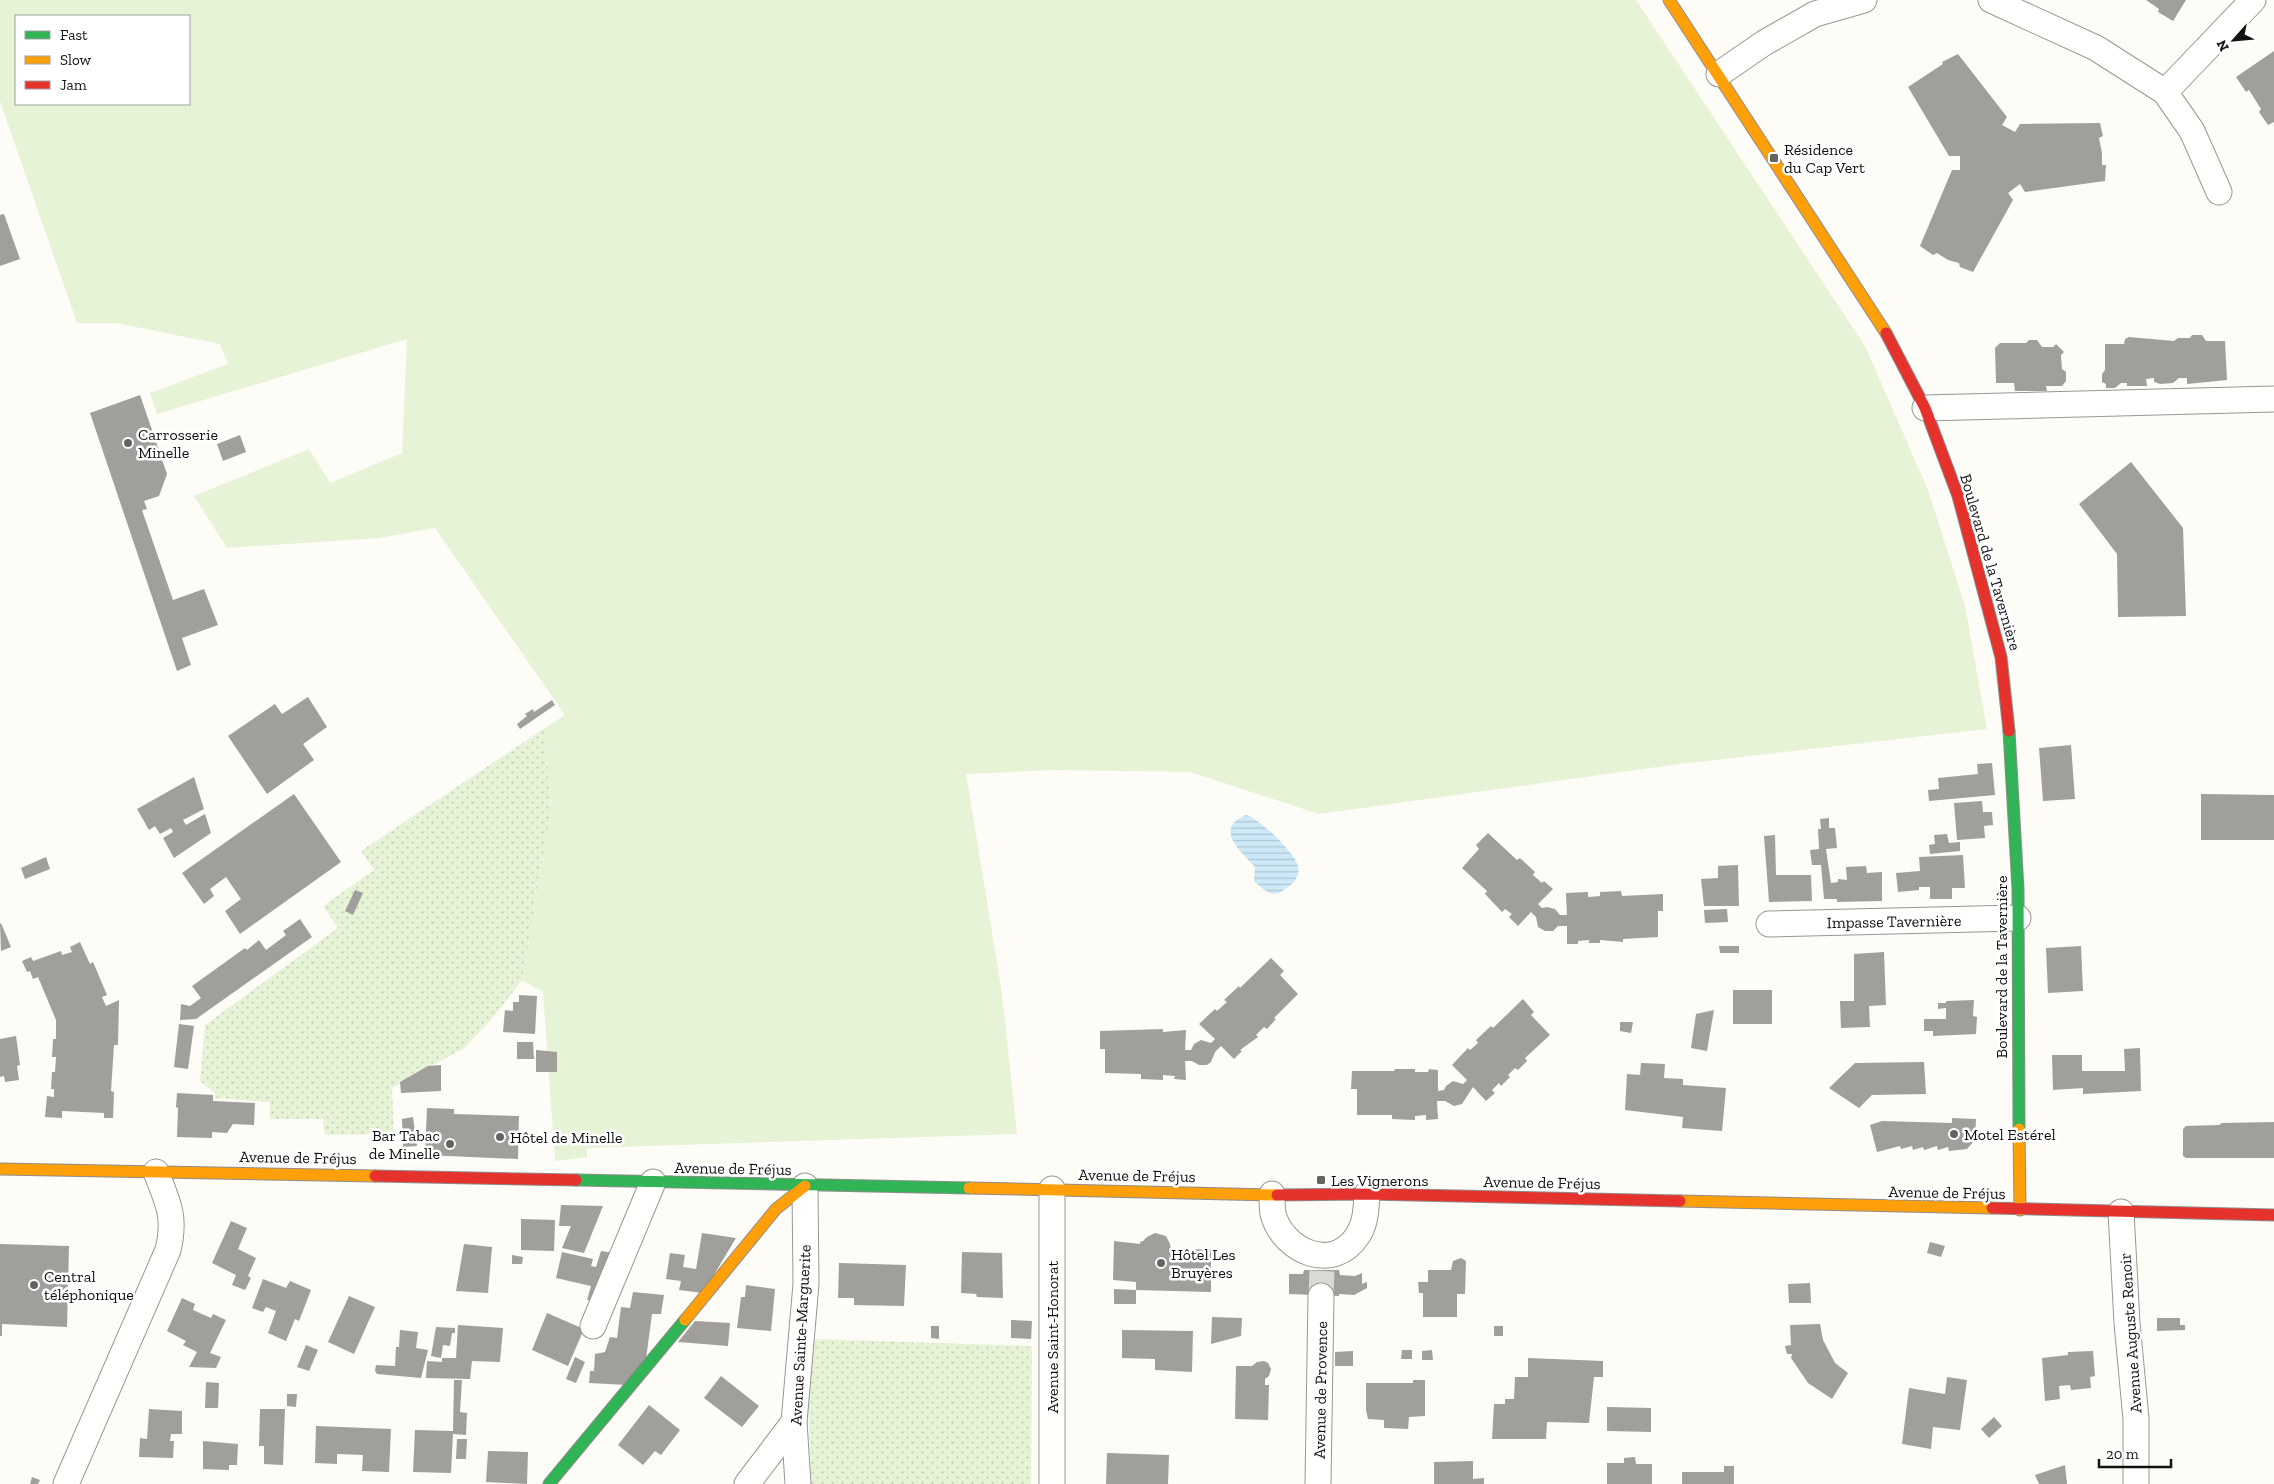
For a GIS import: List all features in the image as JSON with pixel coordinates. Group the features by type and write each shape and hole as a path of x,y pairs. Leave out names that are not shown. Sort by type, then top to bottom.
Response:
{"main road":[{"name":"Boulevard de la Tavernière","path":"1669,0 1852,278 1894,346 1925,408 1958,496 2001,657 2008,716 2018,918 2020,1210"},
{"name":"Avenue de Fréjus","path":"0,1169 231,1172 805,1186 1367,1194 2020,1210 2274,1214"},
{"path":"549,1484 776,1209 805,1186"}],"street":[{"path":"1719,74 1764,43 1815,14 1864,0"},
{"path":"1991,0 2096,48 2165,92 2192,132 2219,192"},
{"path":"2165,92 2253,0"},
{"path":"1925,408 2274,399"},
{"name":"Impasse Tavernière","path":"1769,924 2018,918"},
{"path":"66,1484 168,1250 173,1230 170,1213 156,1172"},
{"path":"592,1326 653,1182"},
{"name":"Avenue Sainte-Marguerite","path":"798,1484 794,1422 806,1284 805,1186"},
{"name":"Avenue Saint-Honorat","path":"1052,1189 1052,1484"},
{"path":"1272,1194 1273,1214 1283,1233 1296,1245 1322,1263 1347,1247 1358,1234 1365,1215 1367,1194"},
{"name":"Avenue Auguste Renoir","path":"2122,1212 2127,1323 2136,1419 2136,1484"},
{"name":"Avenue de Provence","path":"1318,1484 1322,1296"},
{"path":"747,1484 794,1422"}],"green space":[{"path":"0,0 1636,0 1865,346 1928,490 1965,606 1987,729 1680,764 1319,814 1190,772 1054,770 966,774 1002,993 1017,1134 587,1148 587,1157 555,1161 543,992 522,980 551,810 545,728 565,715 435,528 380,538 227,548 194,496 309,449 330,483 402,453 407,339 157,414 150,393 228,364 220,344 116,323 77,323 0,101"},
{"path":"545,728 551,810 522,980 491,1020 464,1048 392,1088 394,1134 325,1135 323,1119 270,1119 270,1102 215,1098 215,1093 200,1081 205,1025 338,928 323,906 374,870 361,851"},
{"path":"813,1339 1032,1346 1031,1484 811,1484 808,1394"}],"water":[{"path":"1246,815 1259,822 1276,837 1298,866 1295,881 1283,891 1274,894 1270,893 1254,881 1255,867 1233,840 1232,827 1236,821"}],"building":[{"path":"2146,0 2186,0 2173,21 2158,12 2159,9"},
{"path":"2274,51 2274,122 2268,125 2259,112 2261,109 2249,90 2246,92 2236,77"},
{"path":"1958,54 2007,117 2002,125 2015,132 2020,124 2100,123 2103,136 2099,138 2102,165 2106,165 2105,181 2025,192 2020,184 2008,193 2013,200 1973,272 1960,267 1959,263 1948,260 1937,253 1933,255 1920,246 1952,170 1960,170 1960,156 1949,156 1908,87 1943,64 1942,62"},
{"path":"4,214 20,259 0,266 0,215"},
{"path":"2192,335 2202,335 2206,341 2225,341 2227,380 2187,384 2187,378 2179,378 2173,383 2160,384 2154,382 2154,378 2146,379 2147,386 2127,386 2127,383 2121,383 2115,388 2106,388 2106,384 2102,382 2102,374 2105,370 2105,344 2124,344 2125,339 2129,337 2174,341 2178,338 2190,338"},
{"path":"2029,340 2037,340 2042,347 2053,347 2056,344 2064,352 2061,355 2062,369 2066,372 2066,381 2062,386 2046,386 2047,391 2015,391 2014,383 1996,383 1995,348 2000,343 2026,343"},
{"path":"140,395 167,474 159,496 144,501 147,509 142,510 173,600 204,589 218,625 182,638 191,665 177,671 90,413"},
{"path":"240,435 246,452 223,461 217,444"},
{"path":"2131,462 2183,528 2186,616 2118,617 2117,554 2079,504"},
{"path":"308,697 327,727 303,744 314,760 267,794 228,736 275,704 282,714"},
{"path":"552,700 555,705 520,729 517,724 527,716 525,714 533,709 534,712"},
{"path":"2071,745 2075,799 2043,801 2039,748"},
{"path":"1992,763 1995,795 1929,801 1928,790 1939,789 1938,778 1978,774 1977,764"},
{"path":"194,777 204,809 183,820 186,825 205,814 211,833 174,858 163,838 173,832 171,828 160,834 155,826 149,830 137,809"},
{"path":"294,794 341,862 240,934 225,911 241,899 226,877 210,889 214,896 204,904 182,873"},
{"path":"2201,794 2274,795 2274,840 2201,840"},
{"path":"1982,801 1983,812 1992,812 1993,825 1984,826 1985,838 1957,840 1954,803"},
{"path":"1829,818 1829,828 1835,828 1837,848 1826,849 1831,883 1838,882 1838,879 1847,880 1846,867 1866,866 1867,873 1882,872 1882,901 1837,902 1837,899 1824,899 1821,865 1812,865 1810,850 1819,849 1818,829 1821,829 1820,819"},
{"path":"1488,833 1517,860 1520,858 1535,872 1533,875 1542,883 1544,881 1553,889 1538,904 1542,908 1555,909 1560,915 1567,915 1566,893 1588,892 1588,897 1600,896 1600,892 1621,891 1622,896 1663,894 1663,911 1658,911 1658,937 1623,939 1623,942 1600,940 1600,943 1589,943 1589,940 1578,941 1578,944 1567,944 1567,926 1558,926 1553,931 1545,931 1538,927 1536,917 1531,912 1518,926 1509,917 1512,914 1505,909 1502,912 1485,894 1487,891 1462,868 1479,849 1476,845"},
{"path":"1947,834 1949,843 1960,842 1960,851 1930,854 1929,845 1935,844 1934,835"},
{"path":"1775,835 1776,875 1811,875 1812,901 1769,902 1764,836"},
{"path":"1963,855 1965,888 1952,888 1952,899 1930,899 1930,887 1919,887 1919,890 1898,892 1896,873 1920,871 1919,857"},
{"path":"46,857 50,869 25,879 21,868"},
{"path":"1738,865 1739,906 1704,906 1701,879 1718,878 1718,866"},
{"path":"355,890 363,893 353,915 345,911"},
{"path":"1727,909 1728,922 1705,923 1704,910"},
{"path":"300,919 312,937 196,1019 180,1020 181,1004 190,1006 201,998 192,986 259,940 266,950 286,935 283,931"},
{"path":"0,924 11,947 1,951"},
{"path":"80,942 90,964 93,962 107,995 102,997 106,1006 119,1000 118,1045 114,1045 111,1091 114,1092 113,1118 104,1118 104,1113 62,1111 62,1118 45,1117 47,1096 54,1097 54,1089 51,1089 52,1072 55,1072 56,1057 52,1057 53,1039 56,1039 56,1020 38,977 33,979 30,971 27,972 22,961 31,957 33,961 61,951 62,955 72,952 70,947"},
{"path":"1719,946 1739,946 1739,953 1720,953"},
{"path":"2081,946 2083,991 2048,993 2046,948"},
{"path":"1884,952 1886,1005 1869,1006 1870,1027 1841,1028 1840,1001 1854,1001 1854,954"},
{"path":"1271,958 1284,971 1280,975 1298,994 1274,1018 1276,1019 1267,1029 1264,1027 1256,1035 1258,1037 1240,1050 1242,1051 1234,1059 1221,1046 1207,1065 1185,1061 1186,1080 1174,1079 1175,1076 1163,1075 1163,1080 1141,1079 1141,1074 1105,1073 1105,1049 1100,1049 1100,1031 1163,1029 1163,1032 1186,1030 1185,1050 1191,1050 1194,1044 1201,1040 1211,1043 1215,1039 1199,1024 1215,1009 1217,1011 1227,1002 1224,1000 1239,986 1240,988"},
{"path":"1733,990 1772,990 1772,1024 1733,1024"},
{"path":"519,995 537,996 535,1034 503,1032 505,1010 513,1011 513,1002 519,1002"},
{"path":"1523,999 1534,1012 1531,1015 1550,1035 1525,1058 1527,1061 1518,1070 1515,1068 1508,1075 1510,1077 1501,1086 1499,1083 1492,1090 1495,1093 1486,1101 1473,1087 1462,1104 1454,1106 1445,1101 1437,1101 1438,1119 1426,1120 1426,1115 1415,1116 1415,1120 1392,1119 1392,1115 1357,1115 1357,1089 1351,1089 1352,1071 1415,1069 1415,1072 1428,1072 1429,1069 1438,1070 1438,1091 1444,1090 1453,1081 1463,1084 1467,1080 1452,1065 1468,1048 1470,1050 1478,1043 1476,1040 1491,1026 1493,1028"},
{"path":"1974,1000 1973,1016 1977,1017 1976,1034 1933,1036 1933,1031 1924,1031 1924,1019 1946,1019 1946,1008 1938,1009 1938,1003"},
{"path":"1714,1010 1707,1051 1691,1048 1696,1014"},
{"path":"1620,1022 1633,1022 1631,1033 1620,1031"},
{"path":"179,1024 194,1026 188,1069 174,1067"},
{"path":"16,1036 20,1065 17,1066 19,1080 5,1082 4,1076 0,1077 0,1039"},
{"path":"517,1042 533,1042 534,1059 517,1059"},
{"path":"2140,1048 2141,1091 2083,1094 2083,1088 2053,1090 2052,1055 2082,1055 2082,1071 2125,1071 2124,1049"},
{"path":"536,1050 557,1052 557,1072 536,1072"},
{"path":"1924,1062 1926,1094 1872,1095 1859,1108 1829,1088 1855,1063"},
{"path":"1641,1063 1665,1064 1664,1078 1683,1079 1683,1085 1726,1088 1722,1131 1682,1128 1683,1117 1625,1110 1627,1074 1640,1075"},
{"path":"441,1065 441,1091 401,1093 400,1082 428,1066"},
{"path":"177,1093 213,1095 213,1101 255,1103 254,1125 233,1124 227,1133 212,1132 212,1138 177,1137"},
{"path":"427,1108 454,1109 454,1114 519,1116 518,1159 425,1155"},
{"path":"413,1117 417,1146 403,1147 402,1119"},
{"path":"1952,1118 1976,1119 1975,1140 1967,1149 1949,1151 1948,1147 1938,1150 1937,1146 1924,1150 1923,1147 1913,1150 1912,1146 1901,1149 1900,1146 1877,1152 1870,1125 1882,1121 1952,1123"},
{"path":"2274,1122 2274,1158 2186,1158 2183,1156 2183,1129 2186,1126"},
{"path":"561,1205 603,1206 584,1253 562,1248 571,1226 559,1226"},
{"path":"521,1219 555,1220 554,1251 521,1250"},
{"path":"231,1221 247,1228 238,1249 256,1258 248,1276 251,1278 245,1290 232,1285 236,1275 212,1263"},
{"path":"702,1233 736,1238 703,1293 679,1290 681,1281 666,1279 670,1253 685,1255 683,1267 696,1269"},
{"path":"1155,1233 1166,1236 1171,1250 1211,1249 1211,1292 1136,1290 1136,1282 1113,1280 1114,1241 1140,1244 1140,1242"},
{"path":"1930,1242 1945,1246 1941,1257 1927,1253"},
{"name":"Central téléphonique","path":"0,1244 69,1246 67,1327 2,1324 2,1336 0,1336"},
{"path":"464,1244 492,1247 488,1293 456,1291"},
{"path":"601,1251 614,1253 597,1301 587,1300 591,1286 556,1278 562,1252 593,1259 591,1266 596,1267"},
{"path":"962,1252 1002,1253 1003,1298 977,1297 976,1294 961,1293"},
{"path":"512,1255 523,1257 522,1264 512,1264"},
{"path":"1461,1258 1466,1261 1465,1294 1457,1294 1457,1317 1423,1317 1423,1293 1419,1293 1418,1282 1428,1282 1428,1270 1451,1270 1453,1261"},
{"path":"839,1263 906,1265 904,1306 854,1305 854,1298 838,1298"},
{"path":"1304,1270 1339,1270 1340,1275 1355,1276 1362,1273 1362,1284 1367,1282 1367,1288 1354,1295 1289,1294 1289,1274 1303,1274"},
{"path":"263,1279 286,1288 290,1281 311,1290 299,1321 295,1319 286,1341 268,1333 276,1311 266,1307 263,1312 252,1308"},
{"path":"1810,1283 1811,1303 1789,1303 1788,1284"},
{"path":"746,1285 775,1289 771,1331 737,1328 741,1297 745,1297"},
{"path":"1114,1289 1136,1290 1136,1304 1114,1304"},
{"path":"633,1292 664,1295 661,1314 652,1314 646,1359 627,1385 589,1383 590,1371 594,1371 595,1354 605,1352 610,1337 617,1338 621,1307 630,1308"},
{"path":"349,1296 375,1307 354,1354 328,1342"},
{"path":"182,1298 195,1304 193,1310 211,1318 213,1314 226,1320 210,1353 221,1357 216,1368 189,1367 197,1352 183,1345 186,1341 167,1331"},
{"path":"547,1313 584,1329 568,1366 532,1350"},
{"path":"1212,1317 1242,1318 1241,1336 1211,1344"},
{"path":"2157,1318 2180,1318 2180,1325 2185,1325 2185,1330 2157,1331"},
{"path":"1011,1320 1032,1321 1031,1339 1011,1338"},
{"path":"695,1321 730,1323 728,1346 678,1342"},
{"path":"1820,1324 1823,1340 1835,1363 1848,1373 1832,1399 1808,1383 1791,1358 1792,1354 1787,1354 1785,1346 1791,1345 1790,1325"},
{"path":"458,1325 503,1328 500,1362 472,1361 470,1379 426,1378 427,1361 442,1362 442,1358 456,1358"},
{"path":"931,1326 939,1326 939,1339 931,1338"},
{"path":"1494,1326 1503,1326 1503,1336 1494,1336"},
{"path":"436,1327 455,1328 455,1333 452,1333 450,1346 443,1345 441,1358 431,1356"},
{"path":"400,1330 418,1332 416,1348 428,1350 421,1378 377,1374 375,1371 376,1365 395,1366 396,1347 399,1347"},
{"path":"1122,1330 1193,1331 1192,1372 1155,1370 1155,1359 1122,1358"},
{"path":"306,1345 318,1350 309,1371 297,1367"},
{"path":"1402,1350 1412,1350 1412,1359 1401,1359"},
{"path":"1432,1350 1433,1360 1422,1360 1422,1351"},
{"path":"1353,1351 1353,1366 1335,1366 1335,1352"},
{"path":"2093,1351 2095,1376 2090,1377 2091,1388 2071,1390 2070,1385 2059,1386 2060,1399 2045,1401 2042,1358 2068,1355 2068,1352"},
{"path":"575,1357 585,1362 576,1383 566,1379"},
{"path":"1528,1358 1603,1361 1603,1377 1594,1377 1589,1423 1547,1422 1546,1439 1492,1439 1494,1404 1505,1404 1505,1399 1514,1399 1515,1377 1528,1377"},
{"path":"1264,1361 1268,1363 1271,1369 1269,1376 1265,1379 1265,1385 1269,1385 1268,1420 1235,1419 1236,1366 1252,1366 1257,1362"},
{"path":"721,1376 759,1406 742,1427 704,1398"},
{"path":"1947,1377 1967,1380 1960,1430 1933,1427 1931,1449 1902,1444 1909,1388 1945,1394"},
{"path":"454,1380 462,1380 460,1412 467,1413 466,1435 453,1434 451,1473 413,1472 415,1430 453,1431"},
{"path":"1413,1380 1425,1380 1425,1416 1409,1417 1408,1429 1384,1428 1384,1420 1368,1419 1366,1383 1413,1383"},
{"path":"206,1382 219,1383 218,1408 205,1408"},
{"path":"287,1394 297,1394 296,1407 287,1406"},
{"path":"649,1405 680,1430 661,1455 655,1451 643,1465 618,1445"},
{"path":"1607,1407 1651,1408 1651,1432 1607,1431"},
{"path":"149,1409 182,1411 182,1434 171,1434 170,1441 174,1441 173,1458 139,1457 140,1438 147,1439"},
{"path":"260,1409 285,1409 283,1465 264,1464 264,1446 259,1446"},
{"path":"1994,1417 2002,1426 1989,1438 1981,1429"},
{"path":"316,1426 391,1429 389,1472 362,1471 363,1455 337,1454 337,1464 315,1463"},
{"path":"457,1439 467,1439 466,1459 456,1459"},
{"path":"203,1441 238,1444 237,1465 229,1465 229,1470 203,1469"},
{"path":"488,1451 528,1452 527,1484 486,1482"},
{"path":"1107,1453 1169,1455 1168,1484 1106,1484"},
{"path":"1635,1457 1636,1464 1652,1464 1652,1484 1607,1484 1607,1463 1624,1463 1624,1458"},
{"path":"1473,1461 1473,1479 1484,1478 1484,1484 1434,1484 1434,1462"},
{"path":"2065,1465 2067,1484 2039,1484 2035,1475"},
{"path":"1724,1466 1734,1466 1734,1484 1682,1484 1682,1472 1724,1472"},
{"path":"32,1477 40,1480 38,1484 30,1484"}],"tunnel":[{"path":"1321,1296 1322,1270"}],"traffic: fast":[{"path":"2009,731 2018,889 2019,1129"},
{"path":"576,1180 969,1188"},
{"path":"549,1484 685,1320"}],"traffic: slow":[{"path":"1669,0 1886,333"},
{"path":"2019,1129 2020,1210"},
{"path":"0,1169 375,1176"},
{"path":"685,1320 776,1209 805,1186"},
{"path":"969,1188 1277,1195"},
{"path":"1680,1201 1992,1208"}],"traffic: jam":[{"path":"1886,333 1925,408 1958,496 2001,657 2009,731"},
{"path":"375,1176 576,1180"},
{"path":"1277,1195 1367,1194 1680,1201"},
{"path":"1992,1208 2274,1215"}],"place":[{"name":"Résidence du Cap Vert","path":"1774,158"},
{"name":"Carrosserie Minelle","path":"128,443"},
{"name":"Motel Estérel","path":"1954,1134"},
{"name":"Hôtel de Minelle","path":"500,1137"},
{"name":"Bar Tabac de Minelle","path":"450,1144"},
{"name":"Les Vignerons","path":"1321,1180"},
{"name":"Hôtel Les Bruyères","path":"1161,1263"},
{"name":"Central téléphonique","path":"34,1285"}]}
